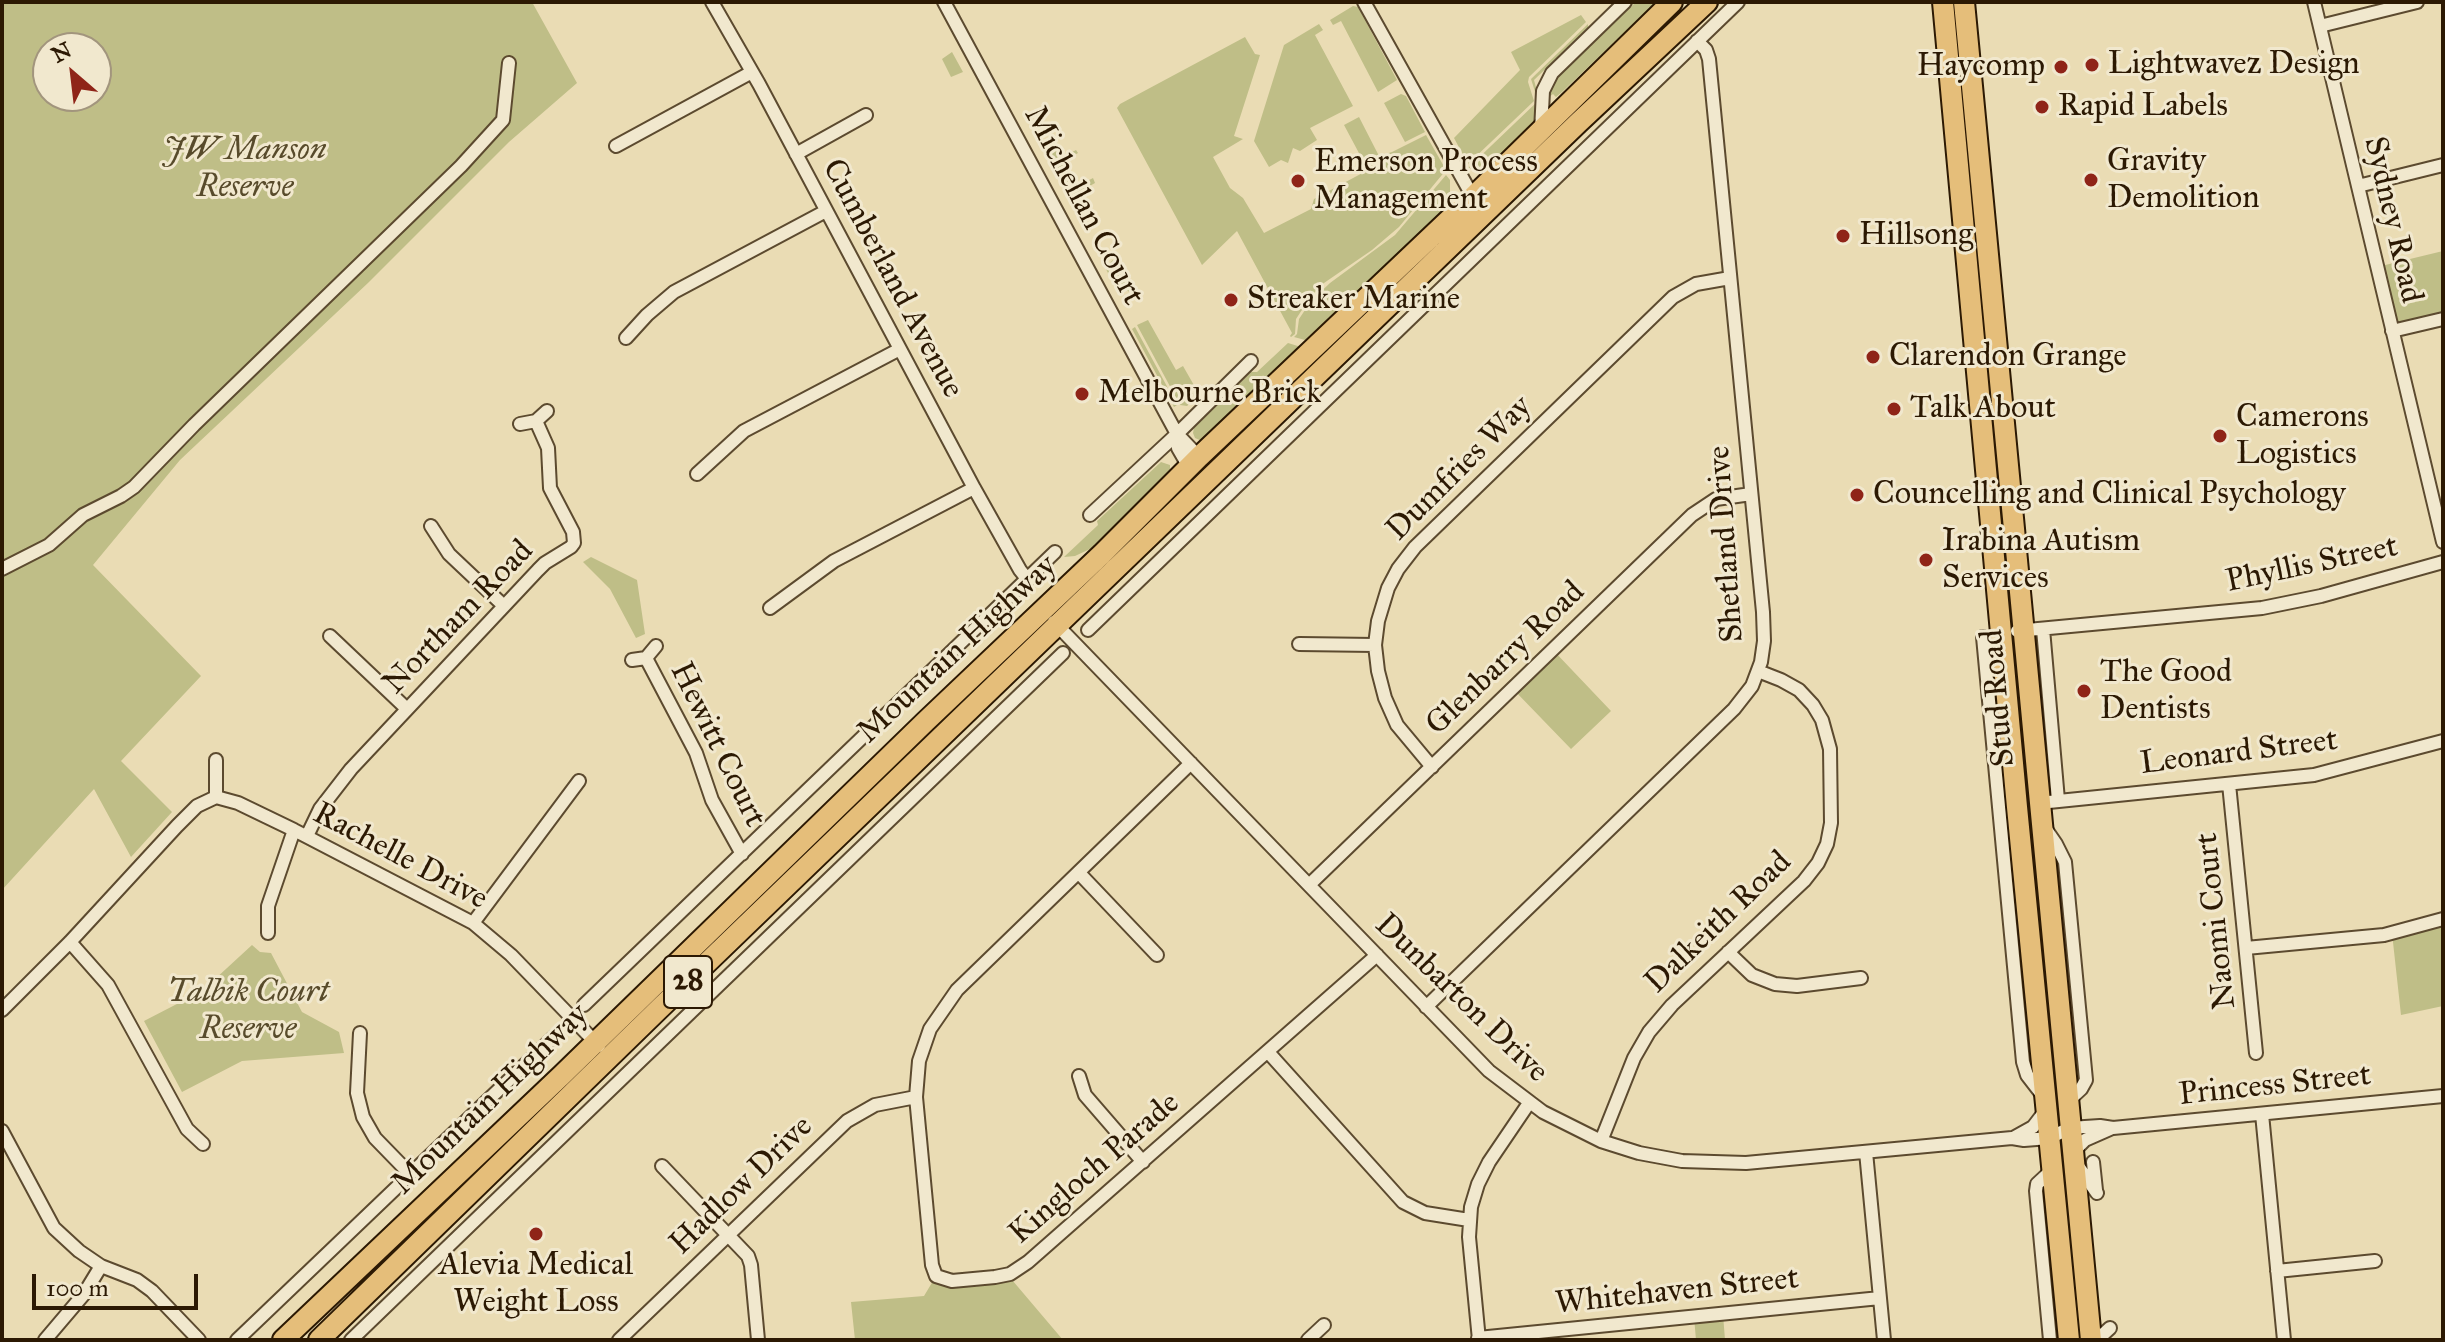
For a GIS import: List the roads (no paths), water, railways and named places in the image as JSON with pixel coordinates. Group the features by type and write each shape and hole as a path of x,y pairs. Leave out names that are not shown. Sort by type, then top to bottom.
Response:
{"main road":[{"name":"Mountain Highway","path":"319,1340 406,1256 602,1050 926,721 1210,479 1480,204 1541,131 1672,2"},
{"name":"Mountain Highway","path":"283,1340 1006,676 1050,618 1194,462 1707,2"},
{"name":"Stud Road","path":"1943,2 1989,486 2032,630 2067,1102 2070,1128 2079,1158 2091,1340"},
{"name":"Stud Road","path":"1964,2 2010,484 1995,636 2069,1340"},
{"path":"1965,223 1968,179 1979,152"},
{"path":"1194,462 1210,479"},
{"path":"1989,486 2010,484"},
{"path":"926,721 938,728 959,720"},
{"path":"389,1240 406,1256"},
{"path":"366,1261 383,1279"}],"street":[{"name":"Cumberland Avenue","path":"712,2 974,488 1028,580"},
{"name":"Michellan Court","path":"944,2 1177,434 1178,448 1194,462"},
{"path":"1364,2 1480,204"},
{"path":"1541,131 1543,91 1552,73 1625,2"},
{"path":"1088,630 1738,2"},
{"name":"Sydney Road","path":"2314,2 2443,542"},
{"path":"2320,26 2417,2"},
{"name":"Shetland Drive","path":"1426,1007 1734,709 1748,692 1758,671 1764,623 1709,59 1706,50 1697,41"},
{"path":"2,569 49,545 90,510 134,487 461,166 503,120 509,63"},
{"path":"616,146 752,72"},
{"path":"796,154 866,115"},
{"path":"2358,186 2443,165"},
{"path":"626,338 674,292 826,211"},
{"name":"Dumfries Way","path":"1432,767 1407,739 1393,716 1380,682 1375,645 1381,607 1398,569 1415,547 1673,297 1696,284 1730,278"},
{"path":"2392,331 2443,319"},
{"path":"697,474 744,431 900,349"},
{"path":"1090,515 1251,361"},
{"path":"520,424 536,421 547,411"},
{"name":"Northam Road","path":"307,836 334,789 545,563 574,543 573,532 550,488 548,448 536,421"},
{"path":"770,608 834,561 974,488"},
{"name":"Glenbarry Road","path":"1309,885 1698,509 1722,498 1751,494"},
{"path":"431,526 449,554 504,606"},
{"path":"584,1005 1055,552"},
{"name":"Phyllis Street","path":"1995,636 2279,606 2443,562"},
{"name":"Dunbarton Drive","path":"1050,618 1489,1071 1529,1103 1558,1121 1601,1141 1639,1153 1702,1163 1746,1163 2012,1138 2049,1138 2070,1128"},
{"path":"330,636 407,709"},
{"path":"1995,636 1985,656 2023,1062 2027,1075 2046,1104 2033,1127 2012,1138"},
{"path":"1299,644 1375,645"},
{"name":"Hewitt Court","path":"656,646 639,659 696,753 712,800 742,854"},
{"path":"351,1340 1063,653"},
{"name":"Dalkeith Road","path":"1601,1141 1641,1044 1666,1012 1811,872 1827,844 1831,823 1830,749 1822,720 1799,690 1758,671"},
{"path":"1004,710 1006,676"},
{"name":"Leonard Street","path":"2046,809 2327,772 2443,741"},
{"path":"2,1010 197,806 216,797 216,760"},
{"name":"Kingloch Parade","path":"1191,763 957,990 930,1029 918,1069 916,1097 932,1265 936,1276 947,1281 995,1277 1017,1270 1377,955"},
{"path":"473,923 579,781"},
{"name":"Naomi Court","path":"2229,784 2256,1053"},
{"name":"Rachelle Drive","path":"216,797 238,803 307,836 473,923 511,955 602,1050"},
{"path":"268,933 268,906 294,830"},
{"path":"1079,873 1157,955"},
{"path":"2246,948 2384,935 2443,919"},
{"path":"70,942 102,977 187,1129 203,1144"},
{"path":"1728,952 1752,975 1775,984 1797,986 1861,978"},
{"path":"360,1033 357,1093 363,1117 375,1138 410,1174"},
{"name":"Mountain Highway","path":"237,1340 556,1035"},
{"path":"1268,1052 1395,1196 1425,1213 1469,1220"},
{"path":"1079,1076 1085,1095 1143,1162"},
{"name":"Princess Street","path":"2070,1128 2113,1128 2443,1096"},
{"name":"Hadlow Drive","path":"619,1340 847,1121 875,1105 916,1097"},
{"path":"1478,1339 1469,1220 1474,1195 1496,1150 1529,1103"},
{"path":"2262,1114 2284,1340"},
{"name":"Princess Street","path":"2079,1158 2085,1140 2113,1128"},
{"path":"2,1131 54,1228 101,1266 137,1280 152,1291 199,1340"},
{"path":"1866,1152 1884,1340"},
{"path":"2079,1158 2097,1193 2079,1158"},
{"path":"662,1166 746,1253 751,1265 758,1340"},
{"path":"2050,1340 2036,1191 2037,1184 2052,1170"},
{"path":"2277,1271 2375,1261"},
{"path":"45,1340 84,1294 101,1266"},
{"name":"Whitehaven Street","path":"1478,1339 1880,1298"},
{"path":"1308,1340 1324,1325"},
{"path":"2097,1340 2110,1328"}],"place":[{"name":"Lightwavez Design","path":"2092,65"},
{"name":"Haycomp","path":"2061,67"},
{"name":"Rapid Labels","path":"2042,107"},
{"name":"Gravity Demolition","path":"2091,180"},
{"name":"Emerson Process Management","path":"1298,181"},
{"name":"Hillsong","path":"1843,236"},
{"name":"Streaker Marine","path":"1231,300"},
{"name":"Clarendon Grange","path":"1873,357"},
{"name":"Melbourne Brick","path":"1082,394"},
{"name":"Talk About","path":"1894,409"},
{"name":"Camerons Logistics","path":"2220,436"},
{"name":"Councelling and Clinical Psychology","path":"1857,495"},
{"name":"Irabina Autism Services","path":"1926,560"},
{"name":"The Good Dentists","path":"2084,691"},
{"name":"Alevia Medical Weight Loss","path":"536,1234"}],"park label":[{"name":"JW Manson Reserve","path":"245,170"},
{"name":"Talbik Court Reserve","path":"248,1012"}]}
